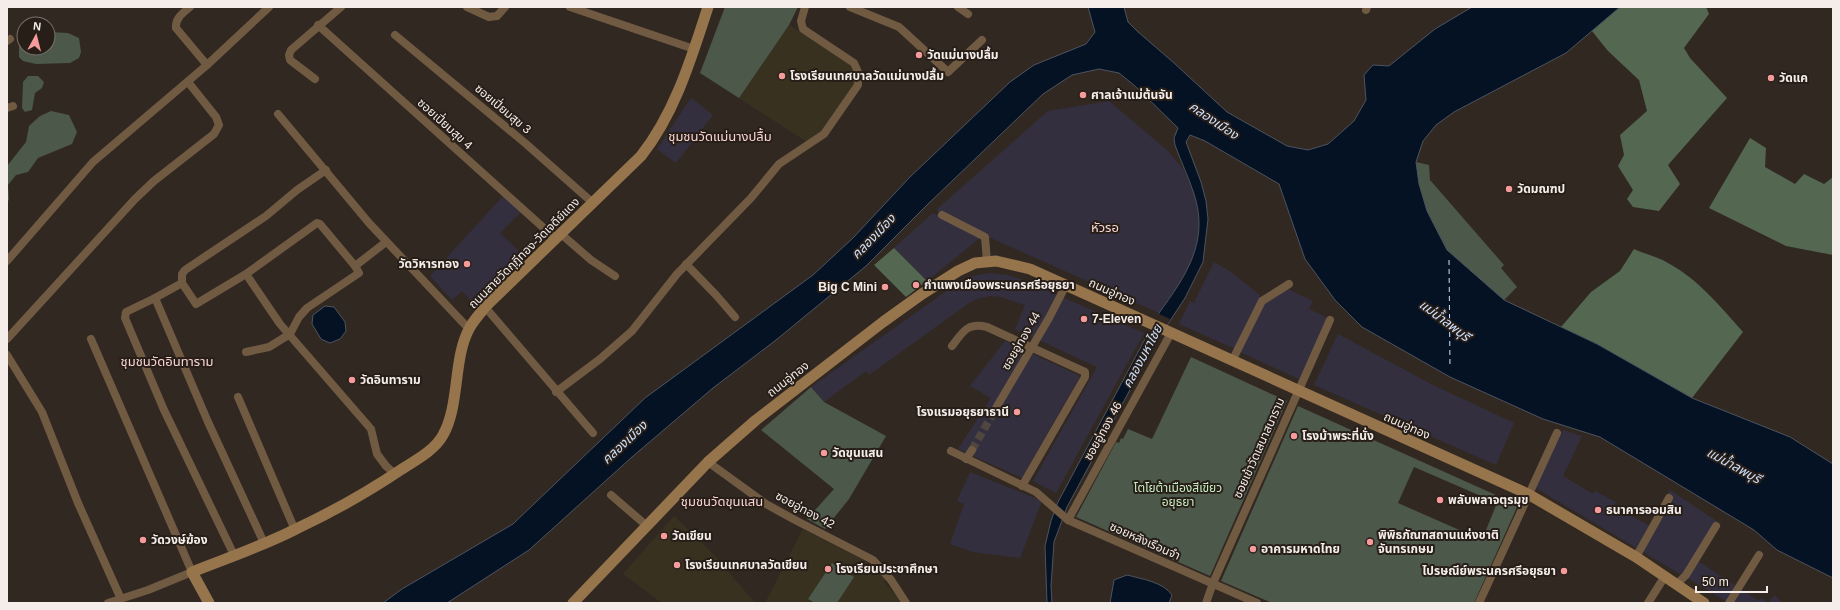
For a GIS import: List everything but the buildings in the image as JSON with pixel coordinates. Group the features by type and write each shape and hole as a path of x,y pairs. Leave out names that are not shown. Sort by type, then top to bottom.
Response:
{"main road":[{"name":"ถนนสายวัดกุฎีทอง-วัดเจดีย์แดง","path":"192,572 296,530 367,492 433,447 443,436 452,411 464,344 469,329 485,307 593,203 647,148 671,107 694,49 708,7"},
{"name":"ถนนอู่ทอง","path":"573,603 708,462 756,420 883,322 958,271 975,263 987,261 1007,263 1030,269 1528,494 1636,557 1704,603"},
{"path":"192,572 209,603"}],"street":[{"path":"190,7 179,17 176,23 176,28 207,65"},
{"path":"7,261 93,162 188,82 269,7"},
{"path":"315,79 290,60 290,50 341,7"},
{"path":"467,7 489,17 497,16 504,7"},
{"path":"570,7 694,49"},
{"path":"556,392 632,331 686,264 751,198 779,164 824,134 858,85 858,72 854,63 803,29 801,21 805,7"},
{"path":"850,7 899,27 948,72 982,40"},
{"path":"958,7 968,14"},
{"name":"ซอยเปี่ยมสุข 4","path":"318,25 558,237 615,276"},
{"name":"ซอยเปี่ยมสุข 3","path":"395,35 525,143 593,203"},
{"path":"7,339 135,199 154,181 214,134 219,126 216,117 188,82"},
{"path":"278,114 386,242 469,329"},
{"path":"246,352 269,346 290,334 299,318 307,308 359,273 320,224 317,223 246,274 196,304 182,283 182,274 185,270 266,216 297,190 326,170"},
{"path":"942,215 985,237 987,261"},
{"path":"354,266 386,242"},
{"path":"686,264 716,294 734,318"},
{"path":"246,274 266,305 371,429 377,454 386,466 395,474"},
{"path":"182,283 126,312 125,318 164,410 234,555"},
{"path":"1232,361 1262,301 1289,284"},
{"name":"ซอยอู่ทอง 44","path":"996,408 1049,318 1066,285"},
{"path":"155,298 208,422 264,543"},
{"path":"485,307 556,392 593,433"},
{"name":"ซอยเข้าวัดเสนาสนาราม","path":"1206,603 1213,583 1297,390 1330,320"},
{"path":"952,346 966,328 976,324 987,327 1084,372 1085,374 1022,486"},
{"name":"ซอยอู่ทอง 46","path":"1066,518 1168,331"},
{"path":"91,339 192,572"},
{"path":"7,355 42,412 78,503 122,599"},
{"path":"238,397 296,530"},
{"path":"1479,603 1557,433"},
{"path":"966,459 972,450"},
{"name":"ซอยหลังเรือนจำ","path":"951,451 1036,492 1066,518 1257,603"},
{"name":"ซอยอู่ทอง 42","path":"708,462 766,504 873,560 891,580 906,603"},
{"path":"611,496 647,526"},
{"path":"1636,557 1669,498"},
{"path":"1677,584 1686,575 1716,526"},
{"path":"1729,603 1760,556"},
{"name":"ถนนสายวัดกุฎีทอง-วัดเจดีย์แดง","path":"108,603 192,572"},
{"path":"1648,603 1665,576"}],"shaded area":[{"name":"โรงเรียนเทศบาลวัดแม่นางปลื้ม","path":"725,7 781,37 789,25 860,68 858,79 824,131 807,142 700,73"},
{"path":"691,98 713,115 676,163 657,149"},
{"path":"1109,101 1168,151 1183,169 1195,195 1199,224 1197,247 1190,265 1177,288 1159,313 984,235 936,210 1048,111"},
{"path":"505,194 522,211 500,233 525,257 496,288 494,286 475,305 462,291 452,300 430,276"},
{"path":"933,213 981,237 927,281 894,248"},
{"path":"1214,262 1231,272 1261,296 1235,349 1179,324 1190,301 1194,303"},
{"path":"990,273 1007,275 1021,279 1144,333 1056,493 1033,481 1097,367 1015,329 1025,305 1001,297 990,296 980,298 969,303 869,375 866,371 824,402 811,387 955,285 972,276"},
{"path":"1288,289 1313,301 1309,309 1328,318 1299,379 1240,352 1264,302"},
{"path":"1338,334 1431,384 1514,423 1496,465 1314,385"},
{"path":"1005,341 1080,376 1022,478 958,449 991,398 970,386"},
{"path":"1563,430 1582,436 1563,476 1593,494 1595,491 1616,502 1613,506 1650,526 1670,490 1721,524 1698,561 1759,601 1761,598 1768,603 1729,603 1534,487"},
{"path":"970,472 1042,501 1020,558 973,552 950,544 964,504 957,501"},
{"name":"โรงเรียนเทศบาลวัดเขียน","path":"674,516 715,556 755,603 662,603 623,574"},
{"name":"โรงเรียนประชาศึกษา","path":"803,529 862,559 885,578 884,582 902,603 765,603"},
{"path":"1774,595 1783,603 1768,603"}],"green space":[{"path":"725,7 798,7 789,25 739,98 700,73"},
{"path":"1620,7 1706,7 1709,14 1684,48 1690,58 1727,98 1668,165 1680,184 1659,211 1633,207 1627,199 1633,190 1618,166 1624,155 1620,135 1647,111 1639,80 1608,51 1592,31"},
{"path":"56,32 68,33 79,38 81,52 79,58 70,63 36,64 23,61 19,57 56,56"},
{"path":"28,76 38,76 44,82 42,88 35,93 32,110 25,112 22,108 23,82"},
{"path":"51,111 69,115 77,132 72,144 38,158 28,172 16,175 8,185 9,199 7,204 7,166 26,142 29,126 40,116"},
{"path":"1750,138 1766,148 1765,167 1795,184 1804,174 1824,184 1833,177 1833,255 1786,246 1709,208"},
{"path":"1416,162 1429,165 1430,180 1504,265 1501,268 1517,287 1504,300 1447,250 1427,211 1419,184"},
{"path":"894,248 927,281 906,297 874,265"},
{"path":"1634,249 1664,261 1689,277 1708,294 1743,332 1692,398 1597,344 1561,327 1591,292 1620,271"},
{"name":"โตโยต้าเมืองสีเขียว อยุธยา","path":"1191,357 1287,401 1210,576 1076,517 1116,442 1119,443 1121,438 1123,439 1128,429 1152,439"},
{"path":"811,387 824,402 886,436 849,499 825,529 807,519 834,489 761,430"},
{"path":"1298,406 1518,505 1474,603 1272,603 1221,581","holes":["1414,467 1497,503 1482,540 1398,503"]},
{"path":"832,563 854,577 837,603 815,603 808,599"}],"water":[{"path":"1088,7 1124,7 1128,22 1227,112 1287,146 1308,150 1328,144 1354,121 1366,100 1364,75 1373,65 1389,66 1435,29 1472,7 1620,7 1566,53 1454,112 1436,125 1423,141 1416,162 1419,184 1427,211 1447,250 1504,300 1597,344 1692,398 1790,437 1833,464 1833,578 1777,550 1754,530 1600,437 1543,419 1450,377 1362,327 1335,300 1305,259 1279,184 1205,141 1190,135 1186,142 1201,182 1206,201 1208,219 1203,262 1185,298 1154,345 1067,507 1054,542 1051,586 1052,603 1047,603 1045,546 1051,521 1058,502 1159,313 1186,272 1197,243 1199,228 1198,211 1194,194 1175,145 1174,138 1178,128 1135,86 1119,73 1099,69 1072,75 1043,94 928,204 866,266 776,340 713,388 632,457 529,550 447,603 383,603 402,589 513,524 645,398 813,275 853,238 910,177 1010,82 1034,65 1086,44 1095,32"},
{"path":"325,306 334,307 345,322 346,331 340,339 330,343 321,339 312,324 313,315"},
{"path":"1127,575 1158,584 1163,587 1172,595 1169,603 1110,603 1114,580"}],"pier":[{"path":"1157,313 1170,319 1159,339 1147,334"}],"ferry route":[{"path":"1449,260 1450,367"}],"tunnel":[{"path":"972,450 996,408"}],"place":[{"name":"วัดแม่นางปลื้ม","path":"919,55"},
{"name":"โรงเรียนเทศบาลวัดแม่นางปลื้ม","path":"782,76"},
{"name":"วัดแค","path":"1771,78"},
{"name":"ศาลเจ้าแม่ต้นจัน","path":"1083,95"},
{"name":"วัดมณฑป","path":"1509,189"},
{"name":"วัดวิหารทอง","path":"467,264"},
{"name":"กำแพงเมืองพระนครศรีอยุธยา","path":"916,285"},
{"name":"Big C Mini","path":"885,287"},
{"name":"7-Eleven","path":"1084,319"},
{"name":"วัดอินทาราม","path":"352,380"},
{"name":"โรงแรมอยุธยาธานี","path":"1017,412"},
{"name":"โรงม้าพระที่นั่ง","path":"1294,436"},
{"name":"วัดขุนแสน","path":"824,453"},
{"name":"พลับพลาจตุรมุข","path":"1440,500"},
{"name":"ธนาคารออมสิน","path":"1598,510"},
{"name":"วัดเขียน","path":"664,536"},
{"name":"วัดวงษ์ฆ้อง","path":"143,540"},
{"name":"พิพิธภัณฑสถานแห่งชาติ จันทรเกษม","path":"1370,542"},
{"name":"อาคารมหาดไทย","path":"1253,549"},
{"name":"โรงเรียนเทศบาลวัดเขียน","path":"677,565"},
{"name":"โรงเรียนประชาศึกษา","path":"828,569"},
{"name":"ไปรษณีย์พระนครศรีอยุธยา","path":"1564,571"}],"district":[{"name":"ชุมชนวัดแม่นางปลื้ม","path":"720,136"},
{"name":"หัวรอ","path":"1105,227"},
{"name":"ชุมชนวัดอินทาราม","path":"167,361"},
{"name":"ชุมชนวัดขุนแสน","path":"722,501"}],"water label":[{"name":"คลองเมือง","path":"1214,120"},
{"name":"คลองเมือง","path":"873,236"},
{"name":"แม่น้ำลพบุรี","path":"1445,320"},
{"name":"คลองมหาไชย","path":"1142,356"},
{"name":"คลองเมือง","path":"624,442"},
{"name":"แม่น้ำลพบุรี","path":"1734,465"}]}
